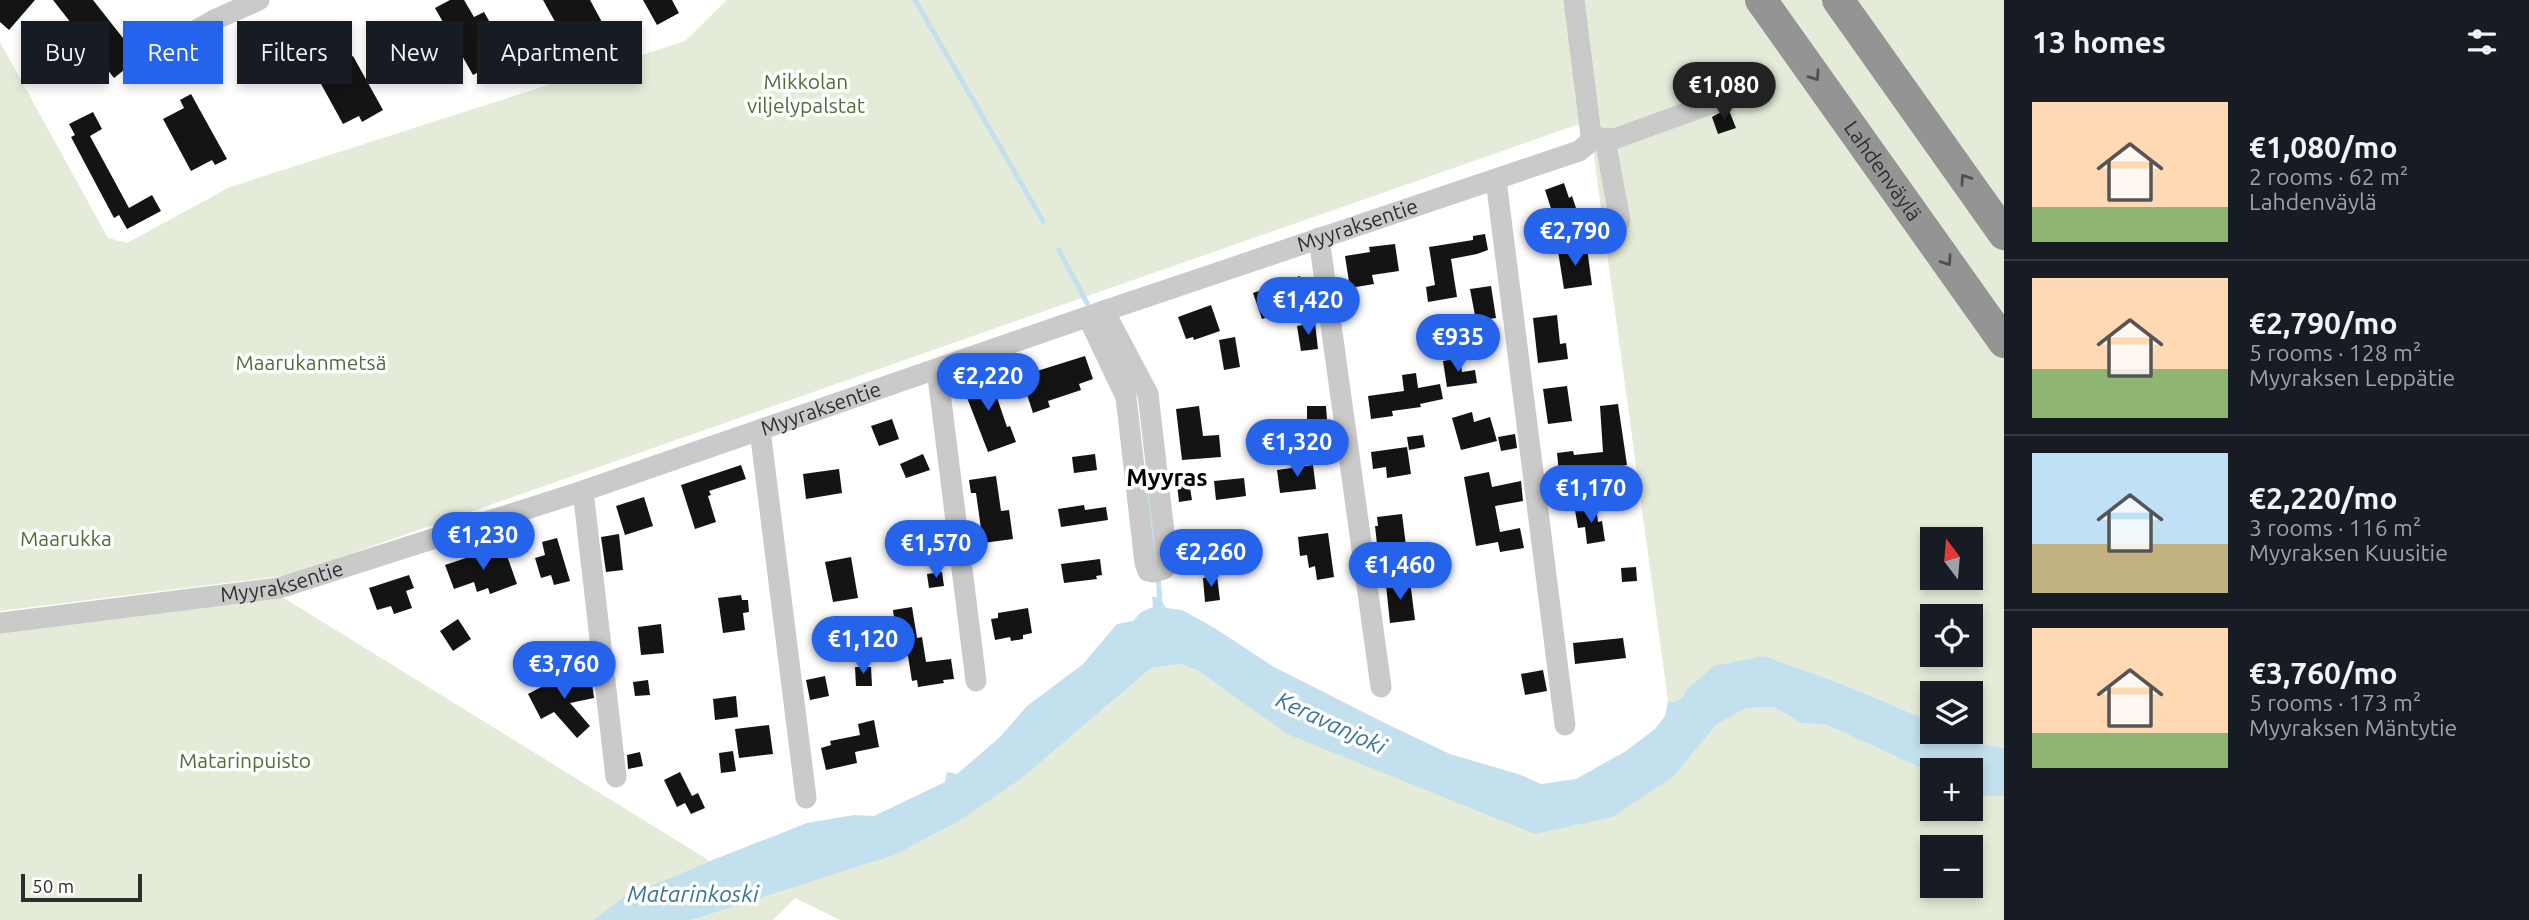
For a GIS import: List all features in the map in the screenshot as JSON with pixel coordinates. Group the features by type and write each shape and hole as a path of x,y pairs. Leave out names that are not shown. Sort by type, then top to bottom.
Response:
{"highway":[{"name":"Lahdenväylä","path":"1761,0 2004,342"},
{"path":"1838,0 2004,234"}],"street":[{"path":"212,21 259,0"},
{"path":"1574,0 1588,106 1620,221"},
{"path":"1598,137 1617,138 1716,102"},
{"name":"Myyraksentie","path":"0,623 279,588 583,491 1319,238 1496,180 1579,151 1598,137"},
{"path":"1496,180 1565,724"},
{"path":"1319,238 1381,687"},
{"path":"1096,314 1148,394 1167,559 1164,569 1153,572 1148,571 1145,563 1126,397 1096,314"},
{"path":"937,369 976,681"},
{"path":"760,430 806,798"},
{"path":"583,491 616,777"}],"green space":[{"name":"Maarukanmetsä","path":"727,0 2004,0 2004,748 1982,744 1983,681 1920,681 1920,717 1847,686 1764,656 1675,702 1668,701 1591,135 1585,122 290,575 0,611 0,42 108,238 127,243 230,187 551,84 642,84 642,55 685,41"},
{"name":"Matarinpuisto","path":"279,595 710,861 624,897 593,920 0,920 0,633"},
{"path":"1181,664 1199,670 1535,834 1674,776 1716,725 1746,708 1774,707 1801,722 1825,724 1920,768 1920,821 1983,821 1983,796 2004,796 2004,920 840,920 795,898 773,920 691,920 737,904 1022,778 1151,668"}],"water":[{"path":"1152,597 1159,597 1166,608 1182,610 1274,667 1389,725 1450,754 1521,775 1541,784 1576,779 1626,751 1655,729 1665,716 1668,701 1675,702 1683,697 1687,689 1714,666 1764,656 1847,686 1920,717 1920,744 1982,744 2004,748 2004,796 1983,796 1983,758 1920,758 1920,768 1825,724 1801,723 1774,707 1746,708 1716,725 1674,776 1612,817 1535,834 1287,734 1199,671 1181,664 1151,668 1022,778 957,822 894,855 691,920 593,920 624,897 710,861 807,823 854,815 874,816 945,782 947,772 957,774 1000,737 1027,706 1083,664 1117,624 1133,621 1141,612 1153,607"}],"building":[{"path":"0,0 35,0 9,30 0,22"},
{"path":"53,0 93,0 123,38 123,71 114,78 109,72 109,21 69,21"},
{"path":"450,0 464,0 474,17 484,12 489,21 477,21 477,73 473,75 463,57 463,21 442,21 435,8"},
{"path":"543,0 590,0 601,21 555,21"},
{"path":"643,0 672,0 679,13 657,25"},
{"path":"353,56 366,84 369,84 383,110 362,122 359,116 343,124 321,84 352,84"},
{"path":"191,94 227,159 215,165 212,160 191,171 163,119 184,108 180,100"},
{"path":"1728,108 1736,128 1718,134 1712,117"},
{"path":"93,112 102,129 90,136 129,208 152,195 161,211 127,229 119,215 114,218 71,137 75,135 69,124"},
{"path":"1564,183 1569,198 1572,196 1580,220 1557,227 1545,190"},
{"path":"1485,234 1488,250 1451,259 1457,297 1428,302 1426,287 1435,285 1429,247 1473,240 1473,236"},
{"path":"1395,244 1399,271 1372,275 1374,284 1350,288 1345,256 1370,252 1369,247"},
{"path":"1587,248 1592,285 1564,289 1558,251"},
{"path":"1300,276 1306,293 1287,300 1290,309 1262,319 1253,293"},
{"path":"1491,286 1496,318 1476,321 1470,289"},
{"path":"1211,305 1220,331 1194,340 1193,337 1186,339 1178,317"},
{"path":"1557,315 1560,344 1566,343 1568,359 1538,363 1533,318"},
{"path":"1315,323 1318,349 1301,351 1297,326"},
{"path":"1235,337 1240,367 1224,370 1219,340"},
{"path":"1085,356 1093,379 1079,384 1081,390 1048,401 1050,407 1033,413 1021,376"},
{"path":"1460,358 1462,372 1475,370 1477,383 1447,387 1443,361"},
{"path":"1416,373 1418,388 1440,384 1443,399 1420,404 1421,407 1392,411 1393,416 1371,419 1368,396 1404,391 1402,375"},
{"path":"985,374 989,385 992,383 1007,427 1010,426 1016,442 988,452 961,382"},
{"path":"1567,386 1572,421 1548,424 1543,389"},
{"path":"1618,404 1627,465 1576,473 1578,489 1561,491 1557,453 1573,451 1574,455 1603,452 1600,406"},
{"path":"1199,406 1203,436 1219,435 1221,457 1182,460 1176,409"},
{"path":"1307,406 1326,406 1327,420 1307,421"},
{"path":"1472,412 1474,422 1490,417 1497,441 1461,450 1452,418"},
{"path":"892,419 899,439 879,446 871,426"},
{"path":"1515,434 1517,448 1501,451 1498,437"},
{"path":"1423,435 1425,447 1409,450 1407,437"},
{"path":"1407,447 1411,474 1387,478 1386,467 1373,469 1371,452"},
{"path":"923,454 930,470 906,478 900,464"},
{"path":"1095,454 1097,470 1074,473 1072,457"},
{"path":"741,465 746,479 709,491 716,522 695,529 681,485"},
{"path":"1313,465 1316,489 1280,493 1277,470"},
{"path":"839,469 842,493 806,499 803,474"},
{"path":"1489,472 1492,487 1521,481 1523,501 1495,506 1500,532 1520,528 1524,548 1500,552 1498,542 1476,546 1464,477"},
{"path":"996,476 1001,511 1009,510 1013,539 983,543 976,493 971,493 969,480"},
{"path":"1244,478 1246,496 1216,500 1214,481"},
{"path":"1189,482 1192,500 1179,502 1177,484"},
{"path":"644,497 653,526 625,535 616,506"},
{"path":"1084,505 1085,510 1106,507 1108,520 1061,527 1058,509"},
{"path":"1596,507 1598,522 1602,521 1605,541 1587,544 1585,527 1578,528 1575,510"},
{"path":"1402,514 1406,546 1381,549 1381,544 1377,544 1377,517"},
{"path":"928,525 931,542 890,549 887,532"},
{"path":"1328,533 1334,577 1317,580 1315,566 1309,568 1307,555 1300,556 1298,537"},
{"path":"619,534 623,570 606,572 601,537"},
{"path":"557,538 570,581 554,585 551,575 541,578 535,558 545,555 542,542"},
{"path":"505,550 517,584 490,594 488,588 477,592 474,582 454,589 445,565 481,553 483,558"},
{"path":"851,557 858,598 833,602 825,562"},
{"path":"1100,559 1102,575 1096,576 1097,579 1064,583 1061,564"},
{"path":"1636,567 1637,581 1622,582 1621,568"},
{"path":"942,572 944,586 929,588 927,574"},
{"path":"409,575 414,588 406,591 412,608 394,614 391,606 377,610 369,588"},
{"path":"1217,576 1220,600 1205,602 1203,578"},
{"path":"1410,581 1415,620 1390,623 1386,585"},
{"path":"741,595 742,600 748,600 749,612 743,613 745,630 723,633 718,598"},
{"path":"912,607 917,638 922,637 926,662 951,659 954,679 918,687 917,680 912,681 908,656 892,658 890,642 897,641 893,610"},
{"path":"1028,608 1032,633 1023,635 1023,639 1011,641 1010,637 995,640 991,619 998,618 998,613"},
{"path":"458,619 471,639 453,651 440,631"},
{"path":"661,624 664,653 641,655 638,627"},
{"path":"1623,638 1626,658 1575,664 1573,643"},
{"path":"855,667 871,667 872,686 856,686"},
{"path":"1543,670 1547,691 1525,695 1521,674"},
{"path":"591,676 594,698 570,703 590,726 577,738 554,712 541,719 528,694 560,677 562,681"},
{"path":"825,676 829,696 810,700 806,680"},
{"path":"648,680 650,695 635,696 633,682"},
{"path":"736,696 738,717 715,720 713,699"},
{"path":"874,720 879,747 855,752 857,763 826,770 821,748 831,745 830,741 860,735 858,724"},
{"path":"769,725 773,754 739,758 735,729"},
{"path":"733,751 736,771 721,773 719,753"},
{"path":"640,752 643,766 628,769 627,755"},
{"path":"680,772 692,796 698,793 705,808 691,814 685,803 677,807 664,780"}],"waterway":[{"path":"915,0 1043,221"},
{"path":"1059,250 1087,303"},
{"path":"1148,494 1156,561"},
{"path":"1158,576 1160,604"}],"district":[{"name":"Myyras","path":"1167,478"}],"park label":[{"name":"Mikkolan viljelypalstat","path":"806,94"},
{"name":"Maarukka","path":"66,539"}],"water label":[{"name":"Keravanjoki","path":"1331,723"},
{"name":"Matarinkoski","path":"693,894"}]}
